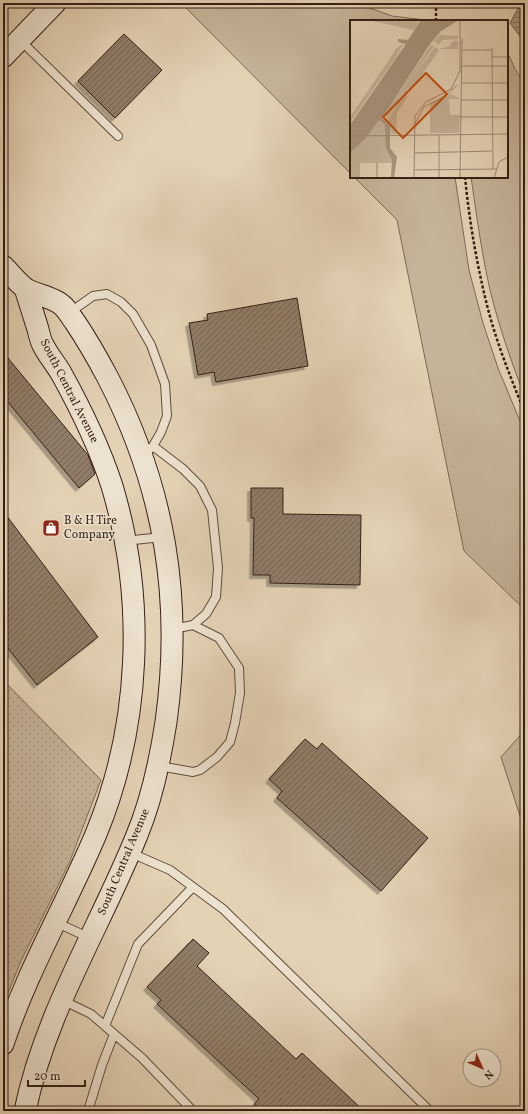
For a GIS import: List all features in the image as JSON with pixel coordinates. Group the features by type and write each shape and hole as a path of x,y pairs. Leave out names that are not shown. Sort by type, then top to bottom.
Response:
{"main road":[{"path":"3,57 56,3"},
{"name":"South Central Avenue","path":"3,266 25,288 62,305 100,363 148,451 153,492 163,537 171,595 173,629 169,700 159,766 150,800 130,852 62,1000 40,1055 25,1111"},
{"name":"South Central Avenue","path":"3,1044 22,994 96,833 116,774 124,742 132,687 134,647 134,615 131,585 124,541 112,487 90,428 59,370 42,344 25,288"}],"lane":[{"path":"20,39 118,136"},
{"path":"68,313 93,296 107,294 121,302 133,314 150,345 165,384 167,416 161,432 148,451 183,469 200,486 212,510 218,568 216,597 206,614 193,624 173,629"},
{"path":"124,541 163,537"},
{"path":"159,766 193,772 200,770 217,757 230,742 235,723 240,693 239,668 219,638 193,624"},
{"path":"130,852 170,870 223,909 430,1111"},
{"path":"105,1026 138,944 193,887"},
{"path":"55,922 90,939"},
{"path":"62,1000 91,1014 142,1058 192,1111"},
{"path":"88,1111 102,1065 114,1034"}],"path":[{"path":"3,10 10,3"},
{"path":"436,3 436,20"},
{"path":"465,178 472,233 486,302 495,332 525,413"}],"shaded area":[{"path":"181,3 356,3 392,16 425,20 350,20 350,173"},
{"path":"521,3 525,3 525,43 510,23"},
{"path":"508,53 515,69 525,84 525,397 499,323 488,283 471,178 508,178"},
{"path":"355,178 455,178 469,270 483,323 498,368 525,433 525,610 464,551 397,220"},
{"path":"3,680 101,780 70,861 21,961 3,1005"},
{"path":"525,730 525,837 522,822 501,757"}],"building":[{"path":"124,34 162,70 115,118 78,81"},
{"path":"297,298 308,366 216,382 214,372 198,375 189,323 208,320 207,314"},
{"path":"3,352 88,455 95,474 79,488 3,396"},
{"path":"251,488 283,488 283,514 361,515 360,585 270,583 270,575 253,575 254,518 251,518"},
{"path":"3,511 98,637 37,685 3,642"},
{"path":"305,739 317,749 322,743 428,838 381,891 277,798 282,791 269,779"},
{"path":"193,939 209,953 197,966 296,1059 302,1053 364,1111 262,1111 254,1104 259,1099 157,1004 161,1000 147,987"}],"place":[{"name":"B & H Tire Company","path":"51,528"}]}
